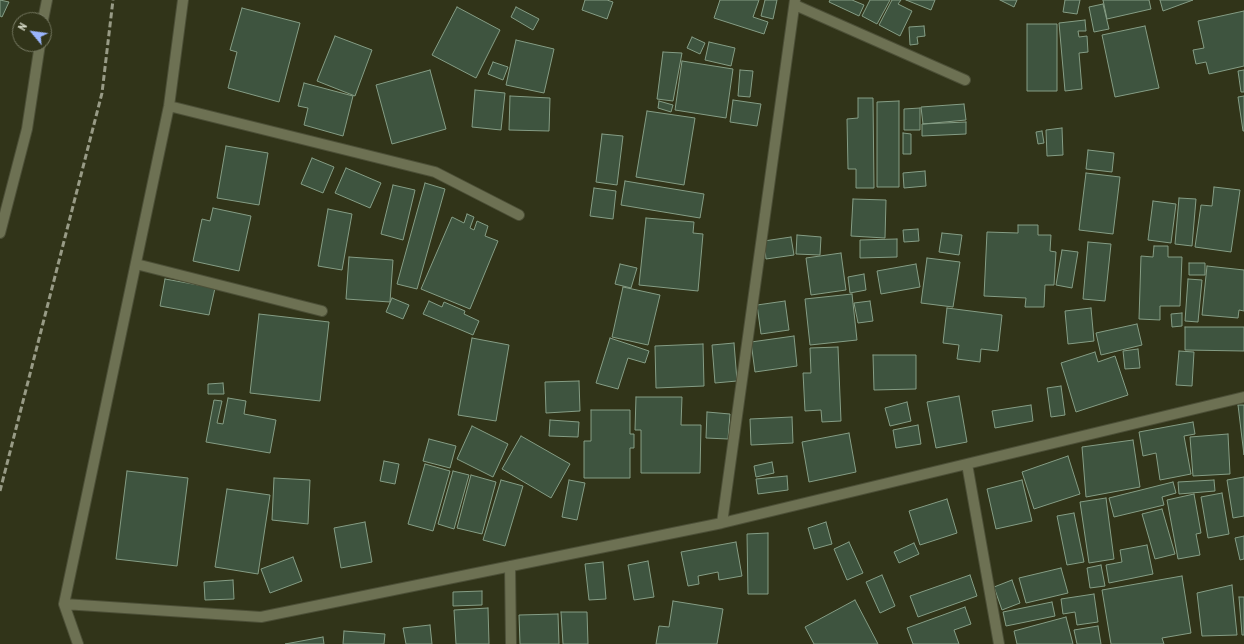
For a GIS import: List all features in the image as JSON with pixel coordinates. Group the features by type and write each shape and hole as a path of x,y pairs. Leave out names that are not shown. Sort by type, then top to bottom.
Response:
{"street":[{"path":"45,12 46,0"},
{"path":"78,644 64,604 169,106 183,0"},
{"path":"722,523 795,3 965,80"},
{"path":"0,233 27,129 39,52"},
{"path":"169,106 435,172 519,215"},
{"path":"136,264 322,311"},
{"path":"64,604 261,617 722,523 1244,397"},
{"path":"967,464 999,644"},
{"path":"510,566 511,644"}],"building":[{"path":"0,0 9,2 2,17 0,16"},
{"path":"585,0 607,0 613,2 607,19 582,10"},
{"path":"720,0 759,0 753,17 768,22 764,34 714,18"},
{"path":"765,0 777,0 773,19 761,16"},
{"path":"830,0 852,0 864,5 859,16 829,2"},
{"path":"870,0 890,0 877,24 862,16"},
{"path":"892,0 901,0 898,4 912,11 900,36 879,25"},
{"path":"906,0 935,0 931,10"},
{"path":"1000,0 1017,0 1014,7"},
{"path":"1065,0 1080,0 1077,14 1063,12"},
{"path":"1103,0 1149,0 1151,9 1107,19"},
{"path":"1160,0 1193,0 1163,11"},
{"path":"1103,4 1109,29 1094,32 1089,7"},
{"path":"457,7 500,30 476,78 432,55"},
{"path":"516,7 539,19 533,30 511,17"},
{"path":"242,8 300,23 279,102 228,88 237,52 230,50"},
{"path":"1244,11 1244,66 1209,74 1206,62 1196,64 1193,50 1204,48 1198,21"},
{"path":"1085,20 1086,31 1078,31 1079,37 1087,36 1088,52 1079,53 1082,89 1065,91 1059,23"},
{"path":"1027,24 1057,24 1057,91 1027,91"},
{"path":"924,26 925,36 917,37 918,44 910,45 909,27"},
{"path":"1145,26 1159,88 1115,97 1102,35"},
{"path":"335,36 372,50 355,96 317,81"},
{"path":"692,37 705,43 700,54 687,48"},
{"path":"516,40 554,49 544,93 506,85"},
{"path":"709,42 735,48 731,66 705,60"},
{"path":"663,52 682,53 673,101 657,99"},
{"path":"682,61 733,69 726,118 675,110"},
{"path":"493,62 508,67 503,80 488,74"},
{"path":"430,70 446,129 392,144 376,85"},
{"path":"740,70 753,71 750,97 738,96"},
{"path":"1244,70 1244,92 1241,92 1238,71"},
{"path":"304,83 353,96 343,136 304,125 308,108 298,106"},
{"path":"475,90 505,93 501,130 472,127"},
{"path":"510,96 550,98 549,131 509,130"},
{"path":"1244,96 1244,131 1243,131 1238,97"},
{"path":"858,98 873,98 874,188 856,188 856,169 848,169 847,119 858,118"},
{"path":"733,100 761,104 757,126 730,122"},
{"path":"659,101 673,105 671,112 658,108"},
{"path":"899,101 899,187 877,187 877,102"},
{"path":"964,104 966,120 923,124 921,107"},
{"path":"920,108 920,130 904,130 904,109"},
{"path":"647,111 695,118 684,185 636,177"},
{"path":"966,122 966,134 922,136 922,124"},
{"path":"1062,128 1063,155 1047,156 1046,130"},
{"path":"1042,131 1044,143 1038,144 1036,132"},
{"path":"903,133 911,134 911,154 903,154"},
{"path":"602,134 623,136 617,185 596,182"},
{"path":"226,146 268,153 259,205 217,198"},
{"path":"1088,150 1114,153 1112,172 1086,169"},
{"path":"312,158 334,167 323,193 301,184"},
{"path":"346,168 381,183 370,208 335,193"},
{"path":"925,171 926,186 904,188 903,173"},
{"path":"1086,173 1120,177 1113,234 1079,230"},
{"path":"625,181 704,194 700,218 621,205"},
{"path":"425,183 445,189 417,289 397,284"},
{"path":"393,185 415,190 403,240 381,234"},
{"path":"1214,187 1240,190 1231,252 1195,247 1201,205 1212,206"},
{"path":"594,188 616,191 613,219 590,216"},
{"path":"1179,198 1196,199 1192,246 1175,244"},
{"path":"853,199 886,200 885,238 851,236"},
{"path":"1153,201 1176,204 1171,243 1148,240"},
{"path":"213,208 251,216 239,271 193,261 202,219 210,221"},
{"path":"328,209 352,214 342,270 318,266"},
{"path":"467,214 474,217 470,228 474,230 477,221 488,226 485,236 498,241 470,309 421,289 452,217 464,223"},
{"path":"646,218 694,222 693,233 703,234 698,291 639,285"},
{"path":"1018,225 1038,225 1038,235 1051,235 1050,251 1056,252 1054,285 1045,285 1044,307 1025,307 1026,298 984,296 987,232 1018,233"},
{"path":"918,229 919,241 904,242 903,230"},
{"path":"942,233 962,235 959,255 939,252"},
{"path":"797,235 821,237 820,255 796,254"},
{"path":"791,237 794,255 766,259 764,241"},
{"path":"897,239 897,257 860,258 860,240"},
{"path":"1088,242 1111,244 1105,301 1083,299"},
{"path":"1154,246 1168,246 1168,257 1182,257 1180,306 1160,306 1160,320 1139,319 1141,256 1153,257"},
{"path":"1062,250 1078,252 1072,288 1056,285"},
{"path":"841,253 846,290 811,295 806,258"},
{"path":"349,257 393,260 390,302 346,299"},
{"path":"927,258 960,262 953,307 921,303"},
{"path":"1189,263 1205,263 1205,275 1189,275"},
{"path":"620,264 637,268 631,288 615,284"},
{"path":"916,264 920,287 881,294 877,271"},
{"path":"1207,266 1244,270 1244,311 1239,310 1238,318 1202,315"},
{"path":"864,274 866,290 850,293 848,277"},
{"path":"165,279 215,288 209,315 160,306"},
{"path":"1188,279 1202,280 1198,322 1185,321"},
{"path":"623,287 660,295 648,345 612,337"},
{"path":"852,294 857,340 810,345 805,299"},
{"path":"392,298 409,305 403,319 386,312"},
{"path":"429,301 442,307 444,302 465,311 464,314 479,321 473,335 423,314"},
{"path":"785,301 789,330 761,334 757,305"},
{"path":"870,301 873,321 858,323 854,303"},
{"path":"947,308 1002,315 998,351 981,349 980,362 957,359 959,345 943,343"},
{"path":"1091,308 1094,341 1068,344 1065,311"},
{"path":"1182,313 1182,326 1172,327 1171,314"},
{"path":"259,314 329,322 320,401 250,393"},
{"path":"1137,324 1142,345 1101,355 1096,333"},
{"path":"1185,327 1244,327 1244,351 1185,350"},
{"path":"794,336 797,366 755,372 751,342"},
{"path":"472,338 509,345 496,421 458,415"},
{"path":"610,338 649,351 645,363 628,358 618,389 596,383"},
{"path":"734,343 737,381 715,383 712,345"},
{"path":"703,344 704,386 656,388 655,346"},
{"path":"838,347 841,421 822,422 821,410 805,411 803,373 811,373 810,348"},
{"path":"1138,349 1140,368 1125,369 1123,351"},
{"path":"1179,351 1194,352 1192,386 1176,385"},
{"path":"1095,352 1098,362 1115,356 1128,395 1076,412 1061,363"},
{"path":"873,355 916,355 916,389 874,390"},
{"path":"579,381 580,411 546,413 545,382"},
{"path":"223,383 224,394 208,394 208,384"},
{"path":"1061,386 1065,415 1051,417 1047,388"},
{"path":"959,396 967,442 936,448 927,402"},
{"path":"636,397 682,397 681,425 701,425 700,473 641,473 641,430 635,430"},
{"path":"228,398 246,401 244,414 276,420 270,453 206,442 214,400 222,401 217,423 223,424"},
{"path":"907,402 911,421 890,426 885,408"},
{"path":"1031,405 1033,421 995,428 992,411"},
{"path":"1238,405 1244,405 1244,455"},
{"path":"591,410 630,410 630,434 634,434 634,448 630,448 630,478 584,478 584,441 591,441"},
{"path":"707,412 730,414 728,439 706,438"},
{"path":"792,417 793,443 751,445 750,419"},
{"path":"550,420 579,422 578,437 549,436"},
{"path":"1193,422 1195,434 1184,436 1191,474 1160,480 1156,453 1143,456 1139,432"},
{"path":"918,425 921,444 896,448 893,430"},
{"path":"472,426 508,444 493,477 457,459"},
{"path":"849,433 856,472 809,482 802,442"},
{"path":"1228,434 1230,474 1193,476 1190,437"},
{"path":"521,436 570,464 551,498 502,469"},
{"path":"429,439 456,446 450,468 423,461"},
{"path":"1133,440 1140,487 1086,497 1082,447"},
{"path":"1068,456 1080,494 1034,509 1022,472"},
{"path":"384,461 399,464 395,484 380,481"},
{"path":"772,462 774,473 756,477 754,466"},
{"path":"425,464 450,471 433,531 408,524"},
{"path":"127,471 188,478 177,566 116,559"},
{"path":"453,471 469,475 454,529 438,524"},
{"path":"471,475 496,482 482,534 457,528"},
{"path":"787,476 788,490 758,494 756,479"},
{"path":"1244,477 1244,516 1233,518 1227,480"},
{"path":"274,478 310,480 308,524 272,520"},
{"path":"501,480 523,486 505,546 483,540"},
{"path":"569,480 585,483 577,520 562,517"},
{"path":"1022,480 1032,521 996,529 987,489"},
{"path":"1214,480 1215,491 1179,494 1178,482"},
{"path":"1173,482 1176,493 1162,497 1164,505 1114,517 1109,498"},
{"path":"227,489 270,495 258,574 215,567"},
{"path":"1222,493 1229,534 1208,538 1201,497"},
{"path":"1194,494 1201,533 1196,534 1200,555 1178,559 1167,500"},
{"path":"1106,498 1114,559 1089,563 1080,502"},
{"path":"947,499 957,533 920,545 909,511"},
{"path":"1162,509 1175,554 1155,559 1142,514"},
{"path":"1074,513 1084,562 1067,565 1057,516"},
{"path":"365,522 372,562 341,568 334,528"},
{"path":"826,522 832,544 814,549 808,528"},
{"path":"768,533 768,594 748,594 747,534"},
{"path":"1244,536 1244,559 1240,560 1235,538"},
{"path":"736,542 742,576 719,580 718,572 698,576 699,584 688,586 681,552"},
{"path":"849,542 863,573 847,580 834,549"},
{"path":"914,543 919,554 899,563 894,552"},
{"path":"1147,545 1153,574 1109,583 1106,565 1122,562 1120,550"},
{"path":"293,557 302,581 270,593 261,569"},
{"path":"648,561 654,597 634,600 628,565"},
{"path":"603,562 606,599 589,600 585,564"},
{"path":"1101,565 1105,586 1090,588 1087,568"},
{"path":"1061,568 1068,593 1026,603 1019,578"},
{"path":"882,575 895,606 880,613 866,582"},
{"path":"970,575 977,596 918,617 910,596"},
{"path":"1182,576 1191,633 1162,638 1164,644 1111,644 1102,590"},
{"path":"233,580 234,599 205,600 204,582"},
{"path":"1012,580 1020,603 1002,610 994,587"},
{"path":"1232,585 1237,635 1202,636 1197,593"},
{"path":"482,591 482,605 453,606 453,592"},
{"path":"1094,594 1098,622 1077,625 1075,612 1063,614 1061,599"},
{"path":"1239,597 1244,597 1244,635 1242,635"},
{"path":"855,600 878,644 814,644 805,627"},
{"path":"673,601 723,609 717,644 656,644 659,626 669,627"},
{"path":"1052,602 1055,616 1006,626 1003,612"},
{"path":"965,607 971,624 954,630 959,644 913,644 907,628"},
{"path":"488,608 489,644 456,644 454,610"},
{"path":"561,612 587,612 588,644 563,644"},
{"path":"558,614 559,644 520,644 519,615"},
{"path":"1066,617 1073,644 1017,644 1014,631"},
{"path":"430,625 432,644 406,644 403,628"},
{"path":"1098,626 1101,644 1077,644 1074,630"},
{"path":"344,631 385,634 384,644 343,644"},
{"path":"323,637 324,644 285,644"}],"railway":[{"path":"0,491 102,93 113,0"}]}
